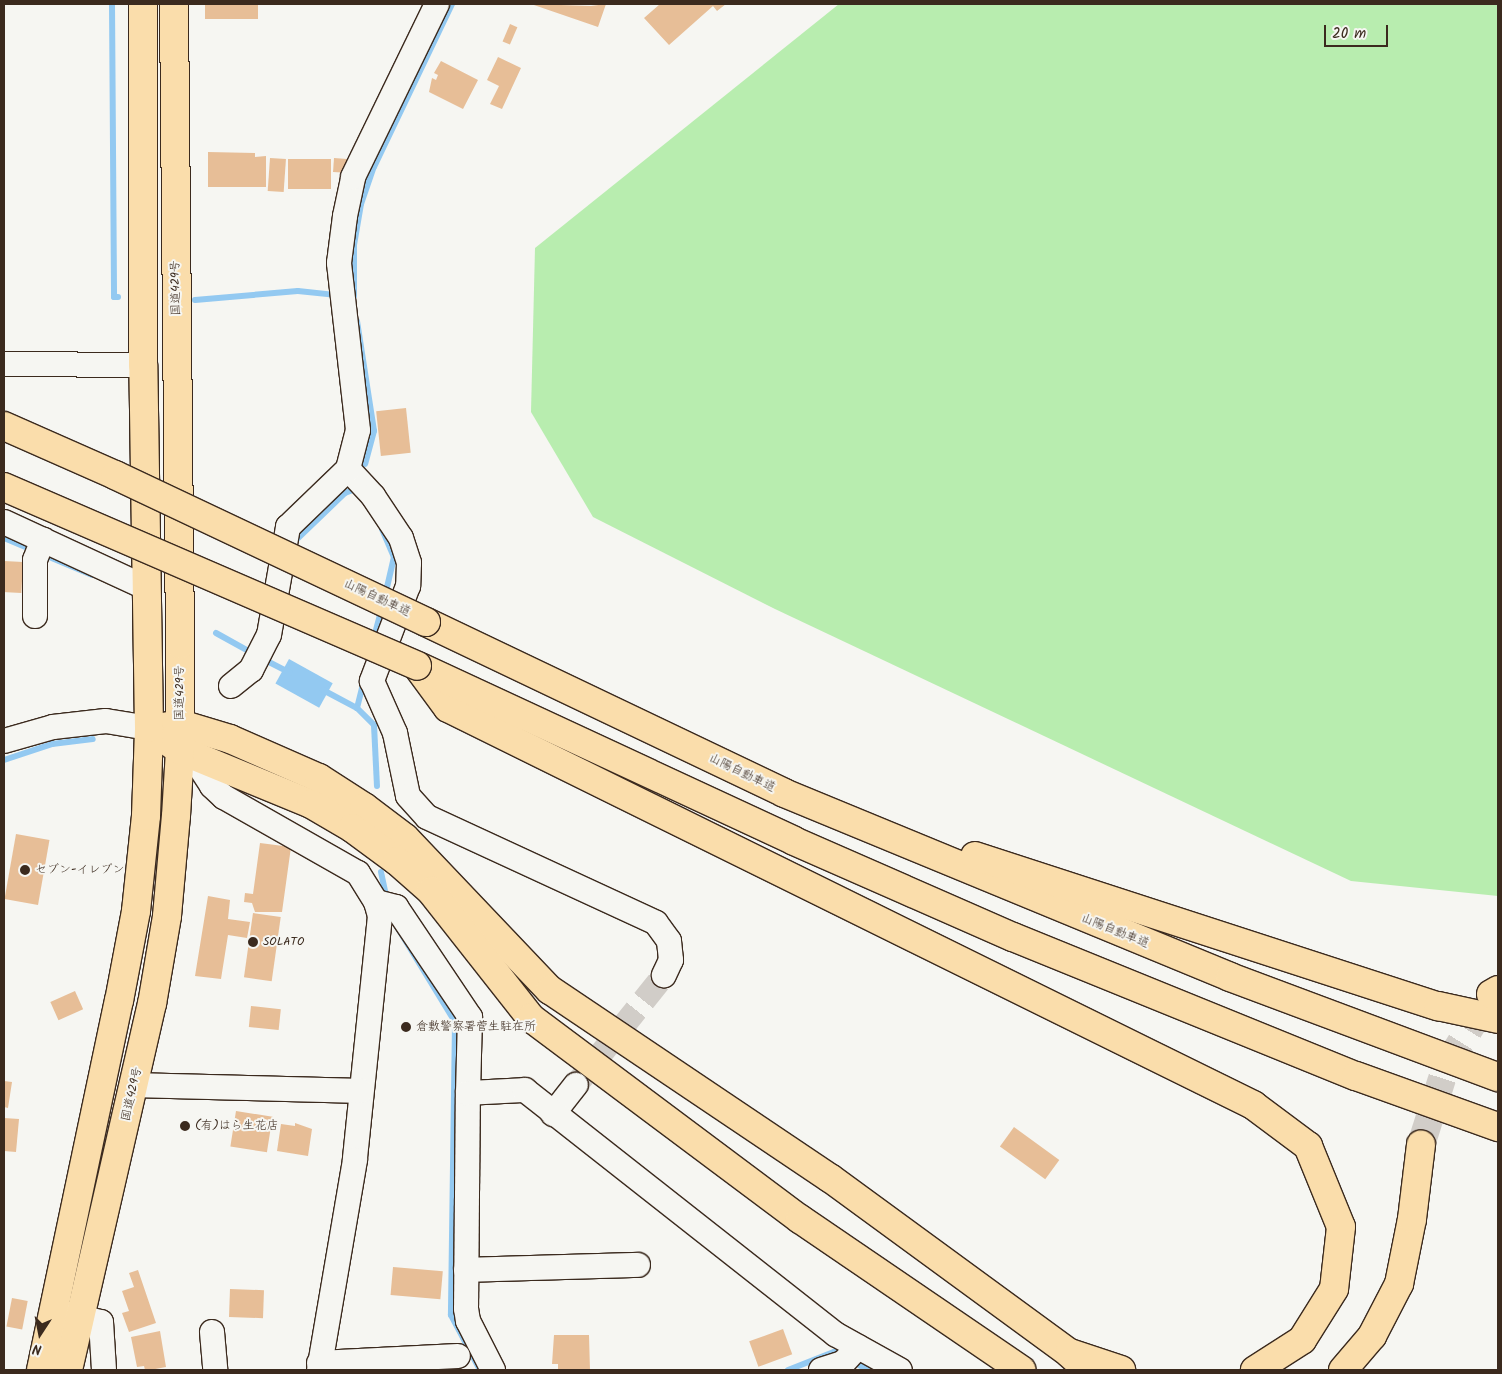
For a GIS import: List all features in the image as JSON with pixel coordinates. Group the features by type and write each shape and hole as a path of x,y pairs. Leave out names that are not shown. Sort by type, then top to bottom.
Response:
{"highway":[{"name":"国道429号","path":"68,1370 67,1314 136,911 146,816 149,728 143,365 143,4"},
{"name":"国道429号","path":"42,1370 67,1314 134,1085 167,916 184,743 174,4"},
{"name":"山陽自動車道","path":"4,426 124,479 784,793 1230,978 1498,1078"},
{"path":"4,487 416,666 794,841 1013,937 1356,1076 1498,1126"},
{"path":"416,666 448,708 1253,1105 1308,1146 1341,1227 1334,1289 1302,1340 1255,1370"},
{"path":"149,728 311,804 352,828 397,860 431,891 531,1018 800,1218 1021,1370"},
{"path":"184,743 274,757 319,778 364,807 406,838 550,990 830,1178 1078,1361 1121,1370"},
{"path":"784,793 1428,1003 1496,1001"},
{"path":"1343,1370 1372,1336 1399,1284 1412,1219 1421,1145"}],"street":[{"path":"231,686 251,670 269,635 288,526 348,469 358,430 340,272 345,216 353,177 437,4"},
{"path":"4,364 143,365"},
{"path":"348,469 373,496 401,538 409,563 408,586 372,681 395,733 408,796 427,816 656,923 669,941 671,960 664,975"},
{"path":"4,522 39,549 147,588"},
{"path":"35,616 39,549"},
{"path":"4,741 53,726 106,721 149,728"},
{"path":"184,743 212,786 224,797 358,873 383,903 423,944 470,1017 466,1270 468,1321 493,1370"},
{"path":"383,903 380,916 355,1160 319,1366 458,1356"},
{"path":"134,1085 361,1091"},
{"path":"553,1114 576,1085"},
{"path":"468,1093 525,1090 819,1322 851,1355 900,1370"},
{"path":"466,1270 638,1266"},
{"path":"67,1314 101,1322 104,1370"},
{"path":"212,1332 215,1370"},
{"path":"821,1370 851,1355"}],"green space":[{"path":"839,4 1498,4 1498,896 1351,881 775,609 593,517 531,412 535,248"}],"water":[{"path":"289,659 333,683 319,708 275,683"}],"building":[{"path":"205,4 258,4 258,19 205,19"},
{"path":"531,4 591,6 606,4 598,27"},
{"path":"660,4 726,4 717,11 713,6 669,45 644,18"},
{"path":"510,24 517,27 510,45 503,41"},
{"path":"498,57 521,68 502,109 490,104 499,86 487,80"},
{"path":"441,61 478,80 463,109 429,92 432,78 436,80 438,75 434,73"},
{"path":"208,152 255,153 255,157 266,156 266,187 208,187"},
{"path":"270,158 286,159 284,192 268,191"},
{"path":"334,158 347,159 346,173 333,172"},
{"path":"288,159 331,159 331,189 288,189"},
{"path":"406,408 411,453 381,456 376,411"},
{"path":"4,561 23,562 21,593 4,592"},
{"path":"16,834 49,840 38,905 5,899"},
{"path":"260,843 291,847 282,912 255,912 252,903 244,902 245,893 253,894"},
{"path":"208,896 230,900 228,919 250,922 247,938 228,935 221,979 195,976"},
{"path":"253,913 281,917 272,981 244,977"},
{"path":"75,991 83,1009 58,1020 50,1002"},
{"path":"251,1006 281,1009 279,1030 249,1027"},
{"path":"4,1081 12,1082 8,1108 4,1107"},
{"path":"236,1111 273,1117 267,1152 230,1147"},
{"path":"4,1118 19,1119 16,1152 4,1151"},
{"path":"295,1123 312,1129 308,1156 277,1151 281,1124 295,1126"},
{"path":"1014,1127 1059,1160 1045,1179 1000,1146"},
{"path":"393,1267 443,1271 440,1299 391,1295"},
{"path":"138,1270 156,1323 129,1332 122,1313 129,1311 122,1291 134,1287 129,1273"},
{"path":"230,1289 264,1290 263,1318 229,1317"},
{"path":"12,1298 28,1301 22,1330 6,1326"},
{"path":"783,1329 792,1354 758,1367 749,1341"},
{"path":"160,1331 166,1367 145,1370 144,1366 137,1367 131,1337"},
{"path":"554,1335 589,1335 590,1370 558,1370 558,1364 552,1364"}],"waterway":[{"path":"112,4 114,297 118,297"},
{"path":"354,296 354,245 361,204 374,167 452,4"},
{"path":"195,300 298,291 335,295"},
{"path":"357,321 374,431 365,464"},
{"path":"296,540 345,493 353,490"},
{"path":"382,529 394,557 385,595"},
{"path":"4,538 92,575"},
{"path":"373,641 382,607"},
{"path":"216,633 254,654"},
{"path":"263,659 290,673"},
{"path":"364,680 357,708 374,725 377,786"},
{"path":"323,690 357,708"},
{"path":"4,760 52,744 93,739"},
{"path":"381,872 387,900"},
{"path":"391,917 455,1022 451,1315 480,1370"},
{"path":"788,1370 834,1352 842,1356"},
{"path":"851,1361 869,1370"}],"tunnel":[{"path":"576,1085 664,975"},
{"path":"1421,1145 1446,1066 1490,996"}],"place":[{"name":"セブン-イレブン","path":"25,870"},
{"name":"SOLATO","path":"253,942"},
{"name":"倉敷警察署菅生駐在所","path":"406,1027"},
{"name":"(有)はら生花店","path":"185,1126"}]}
